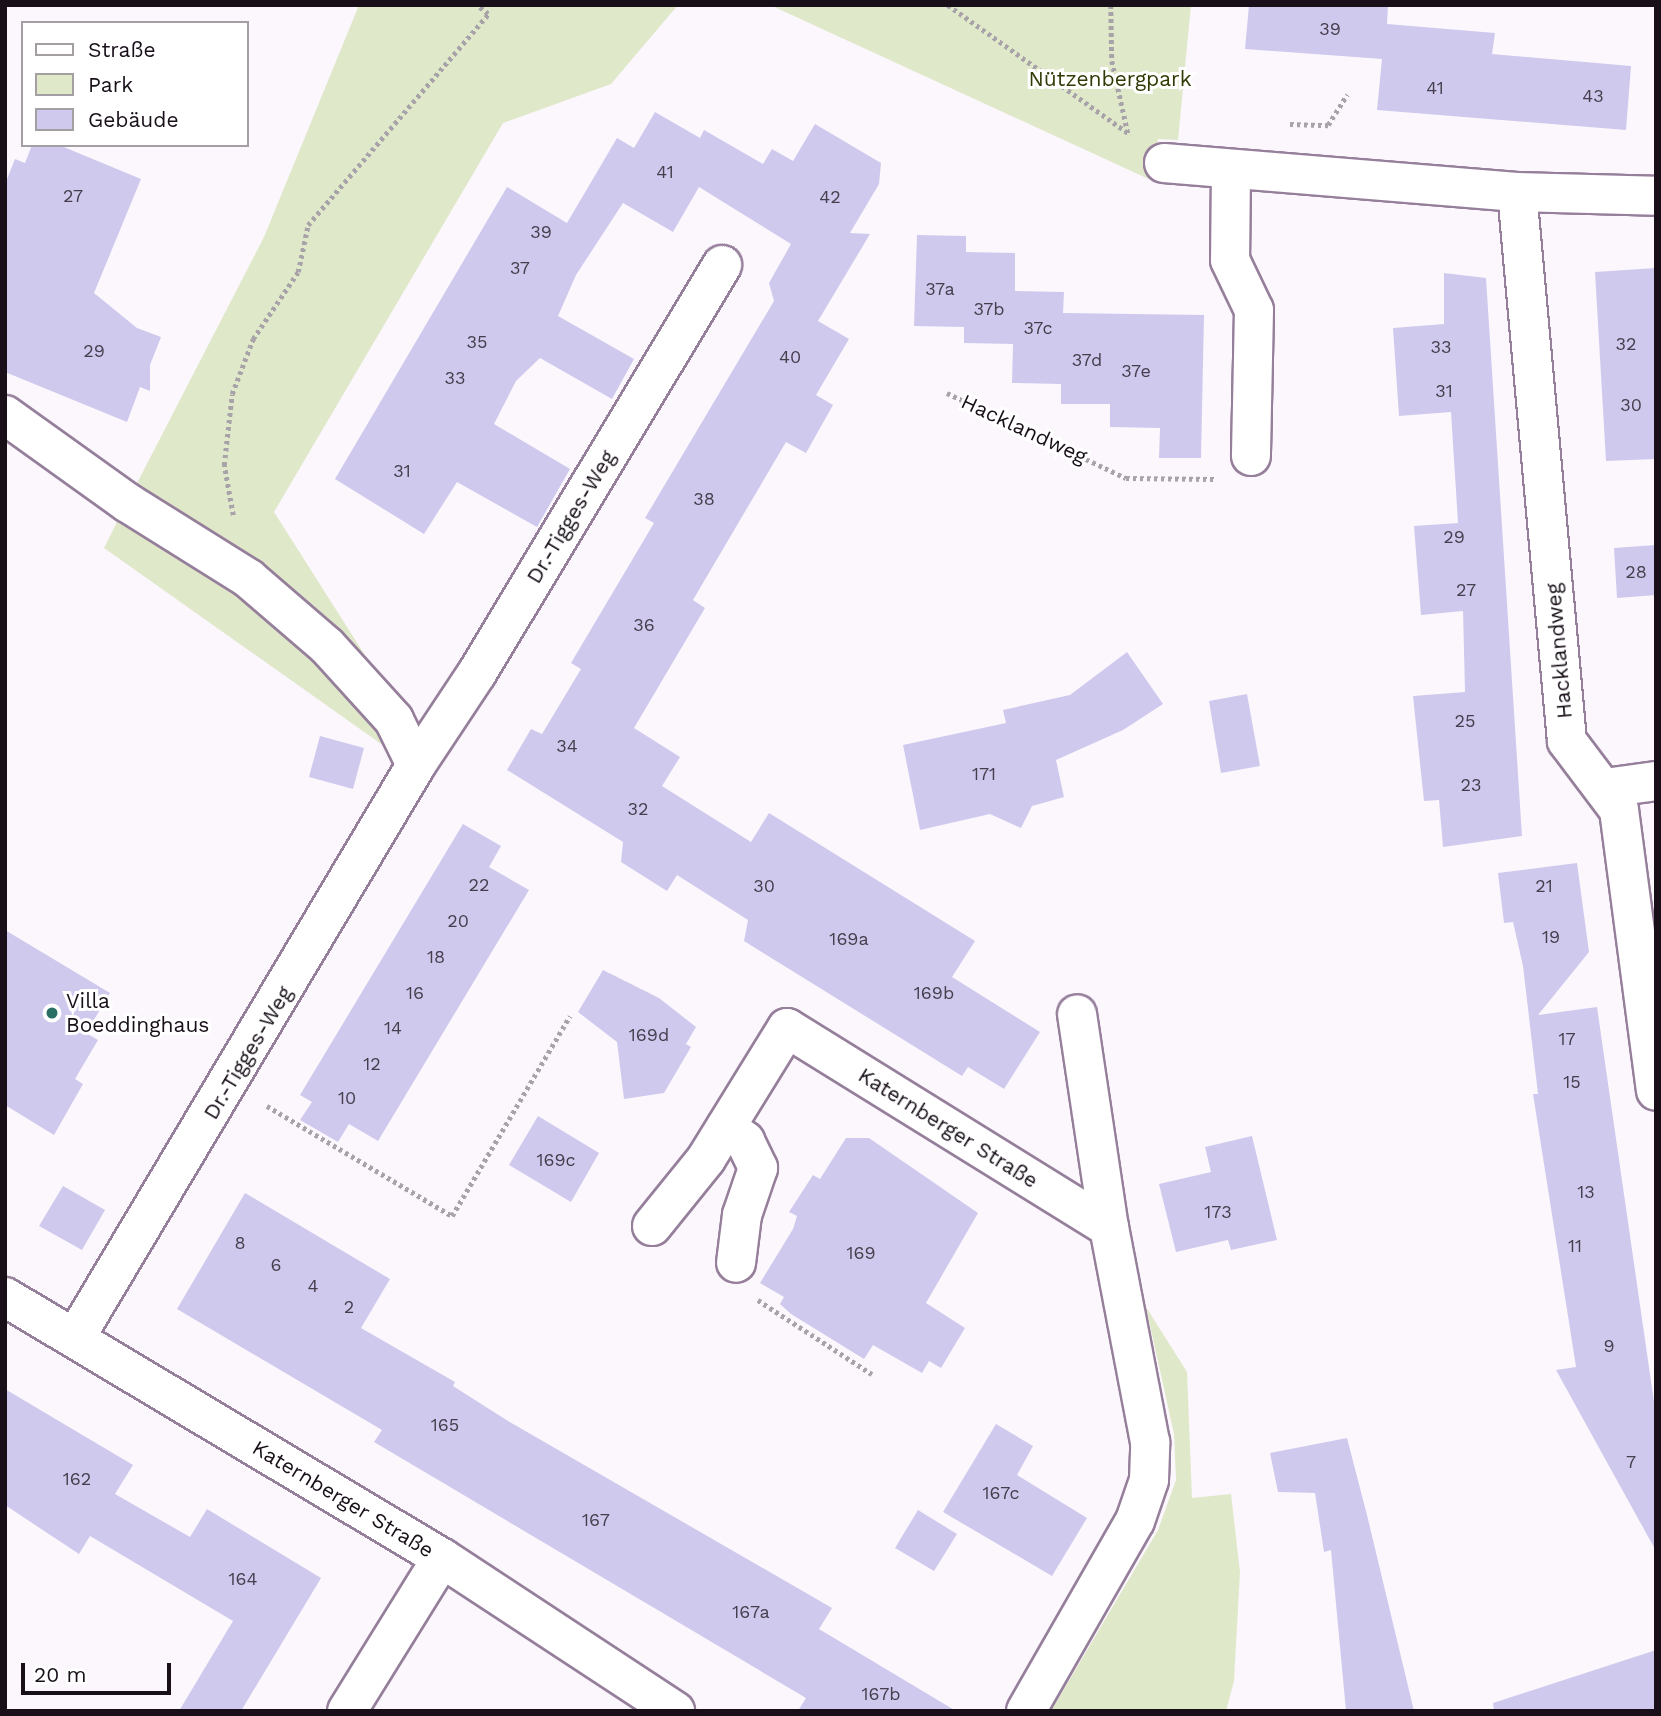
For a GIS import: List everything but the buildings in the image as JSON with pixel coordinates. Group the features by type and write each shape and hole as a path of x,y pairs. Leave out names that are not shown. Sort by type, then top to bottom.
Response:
{"street":[{"path":"1164,163 1517,192 1656,196"},
{"path":"1231,170 1230,260 1254,310 1251,456"},
{"name":"Hacklandweg","path":"1517,192 1567,741 1619,810 1656,1091"},
{"name":"Dr.-Tigges-Weg","path":"75,1338 230,1084 416,765 477,673 722,265"},
{"path":"5,415 258,588 327,646 394,720 416,765"},
{"path":"1605,788 1656,781"},
{"path":"1026,1711 1135,1521 1149,1480 1150,1442 1109,1228 1077,1014"},
{"name":"Katernberger Straße","path":"726,1127 787,1028 1109,1228"},
{"path":"652,1226 726,1127 745,1141 758,1168 741,1214 736,1264"},
{"name":"Katernberger Straße","path":"5,1297 442,1558 675,1711"},
{"path":"347,1711 442,1558"}],"path":[{"path":"258,588 241,549 224,465 225,431 239,376 254,338 298,272 308,225 488,14 477,5"},
{"path":"948,5 1129,133 1164,163"},
{"path":"1111,5 1112,61 1129,133"},
{"name":"Hacklandweg","path":"947,393 1126,478 1244,480 1251,456"},
{"path":"230,1084 452,1216 570,1016"},
{"path":"736,1264 754,1297 872,1374"}],"green space":[{"path":"359,5 678,5 611,84 503,123 274,512 382,682 135,487 264,237"},
{"name":"Nützenbergpark","path":"770,5 1191,5 1178,140 1158,139 1153,181"},
{"path":"119,518 212,573 287,631 389,737 384,746 104,548"},
{"path":"1146,1307 1187,1372 1192,1498 1231,1494 1240,1572 1234,1681 1226,1711 1051,1711 1158,1530 1176,1480 1174,1434"}],"place":[{"name":"Villa Boeddinghaus","path":"52,1013"}]}
